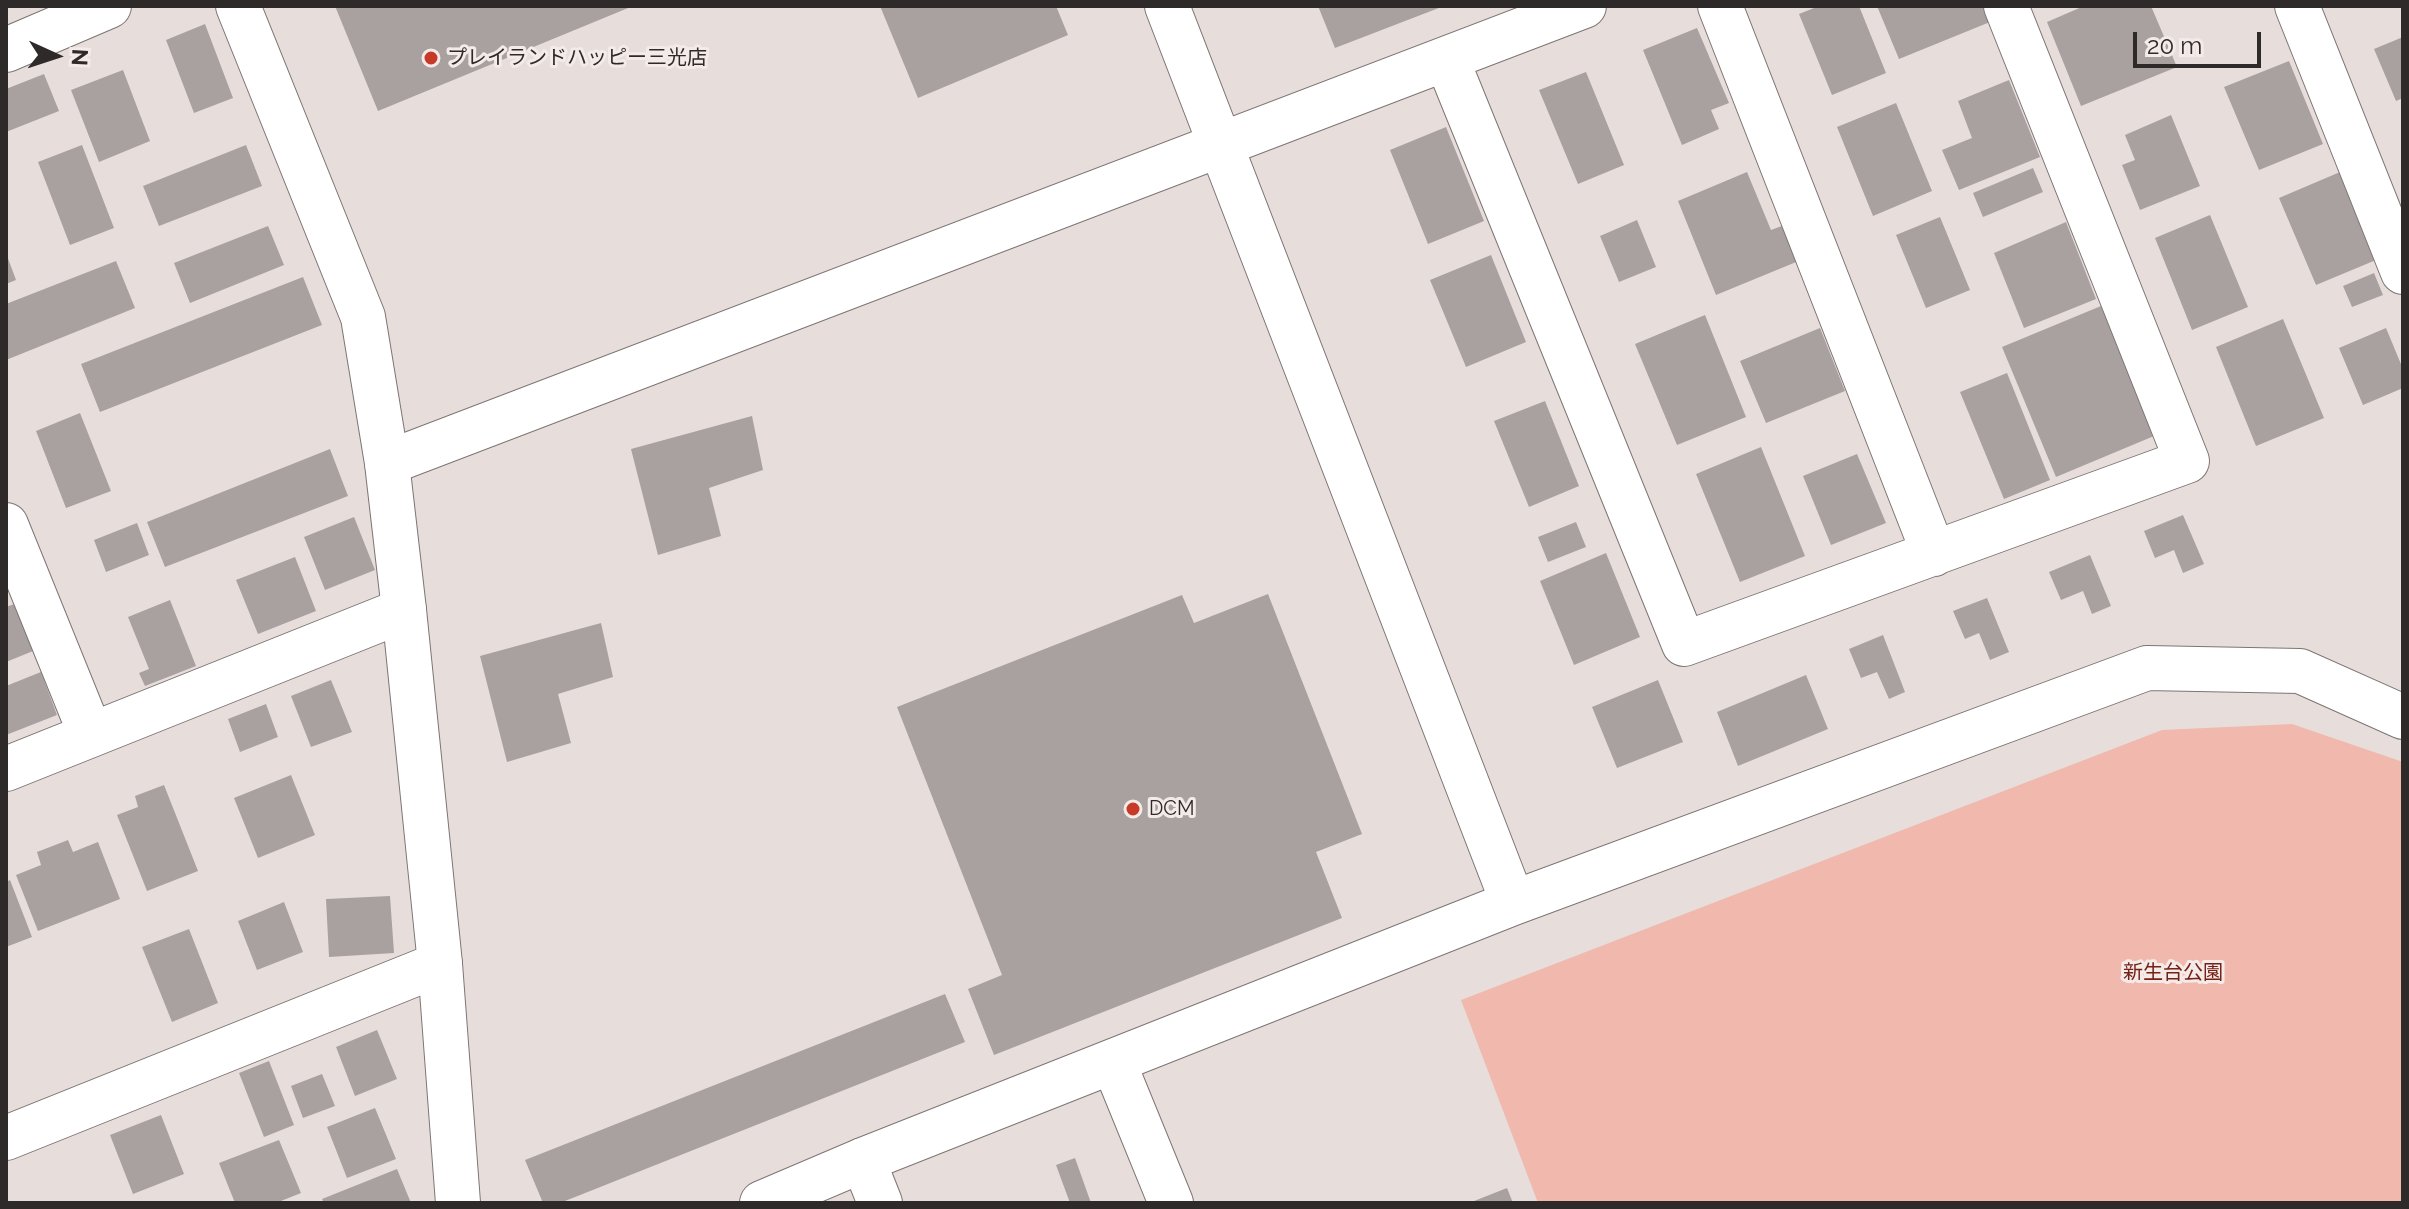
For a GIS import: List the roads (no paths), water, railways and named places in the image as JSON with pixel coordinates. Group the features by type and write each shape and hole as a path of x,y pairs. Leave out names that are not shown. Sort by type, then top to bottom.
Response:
{"street":[{"path":"6,50 109,6"},
{"path":"238,6 363,317 387,463 404,610 440,964 458,1203"},
{"path":"1167,6 1513,903"},
{"path":"387,463 1584,6"},
{"path":"1720,6 1934,554"},
{"path":"1447,60 1684,644 2187,461 2006,6"},
{"path":"2297,6 2403,272"},
{"path":"6,525 91,735"},
{"path":"6,769 404,610"},
{"path":"762,1203 863,1160 1513,903 2147,668 2300,671 2403,717"},
{"path":"6,1138 440,964"},
{"path":"1113,1061 1171,1203"},
{"path":"863,1160 880,1203"}],"place":[{"name":"プレイランドハッピー三光店","path":"431,58"},
{"name":"DCM","path":"1133,809"}],"park label":[{"name":"新生台公園","path":"2173,973"}]}
